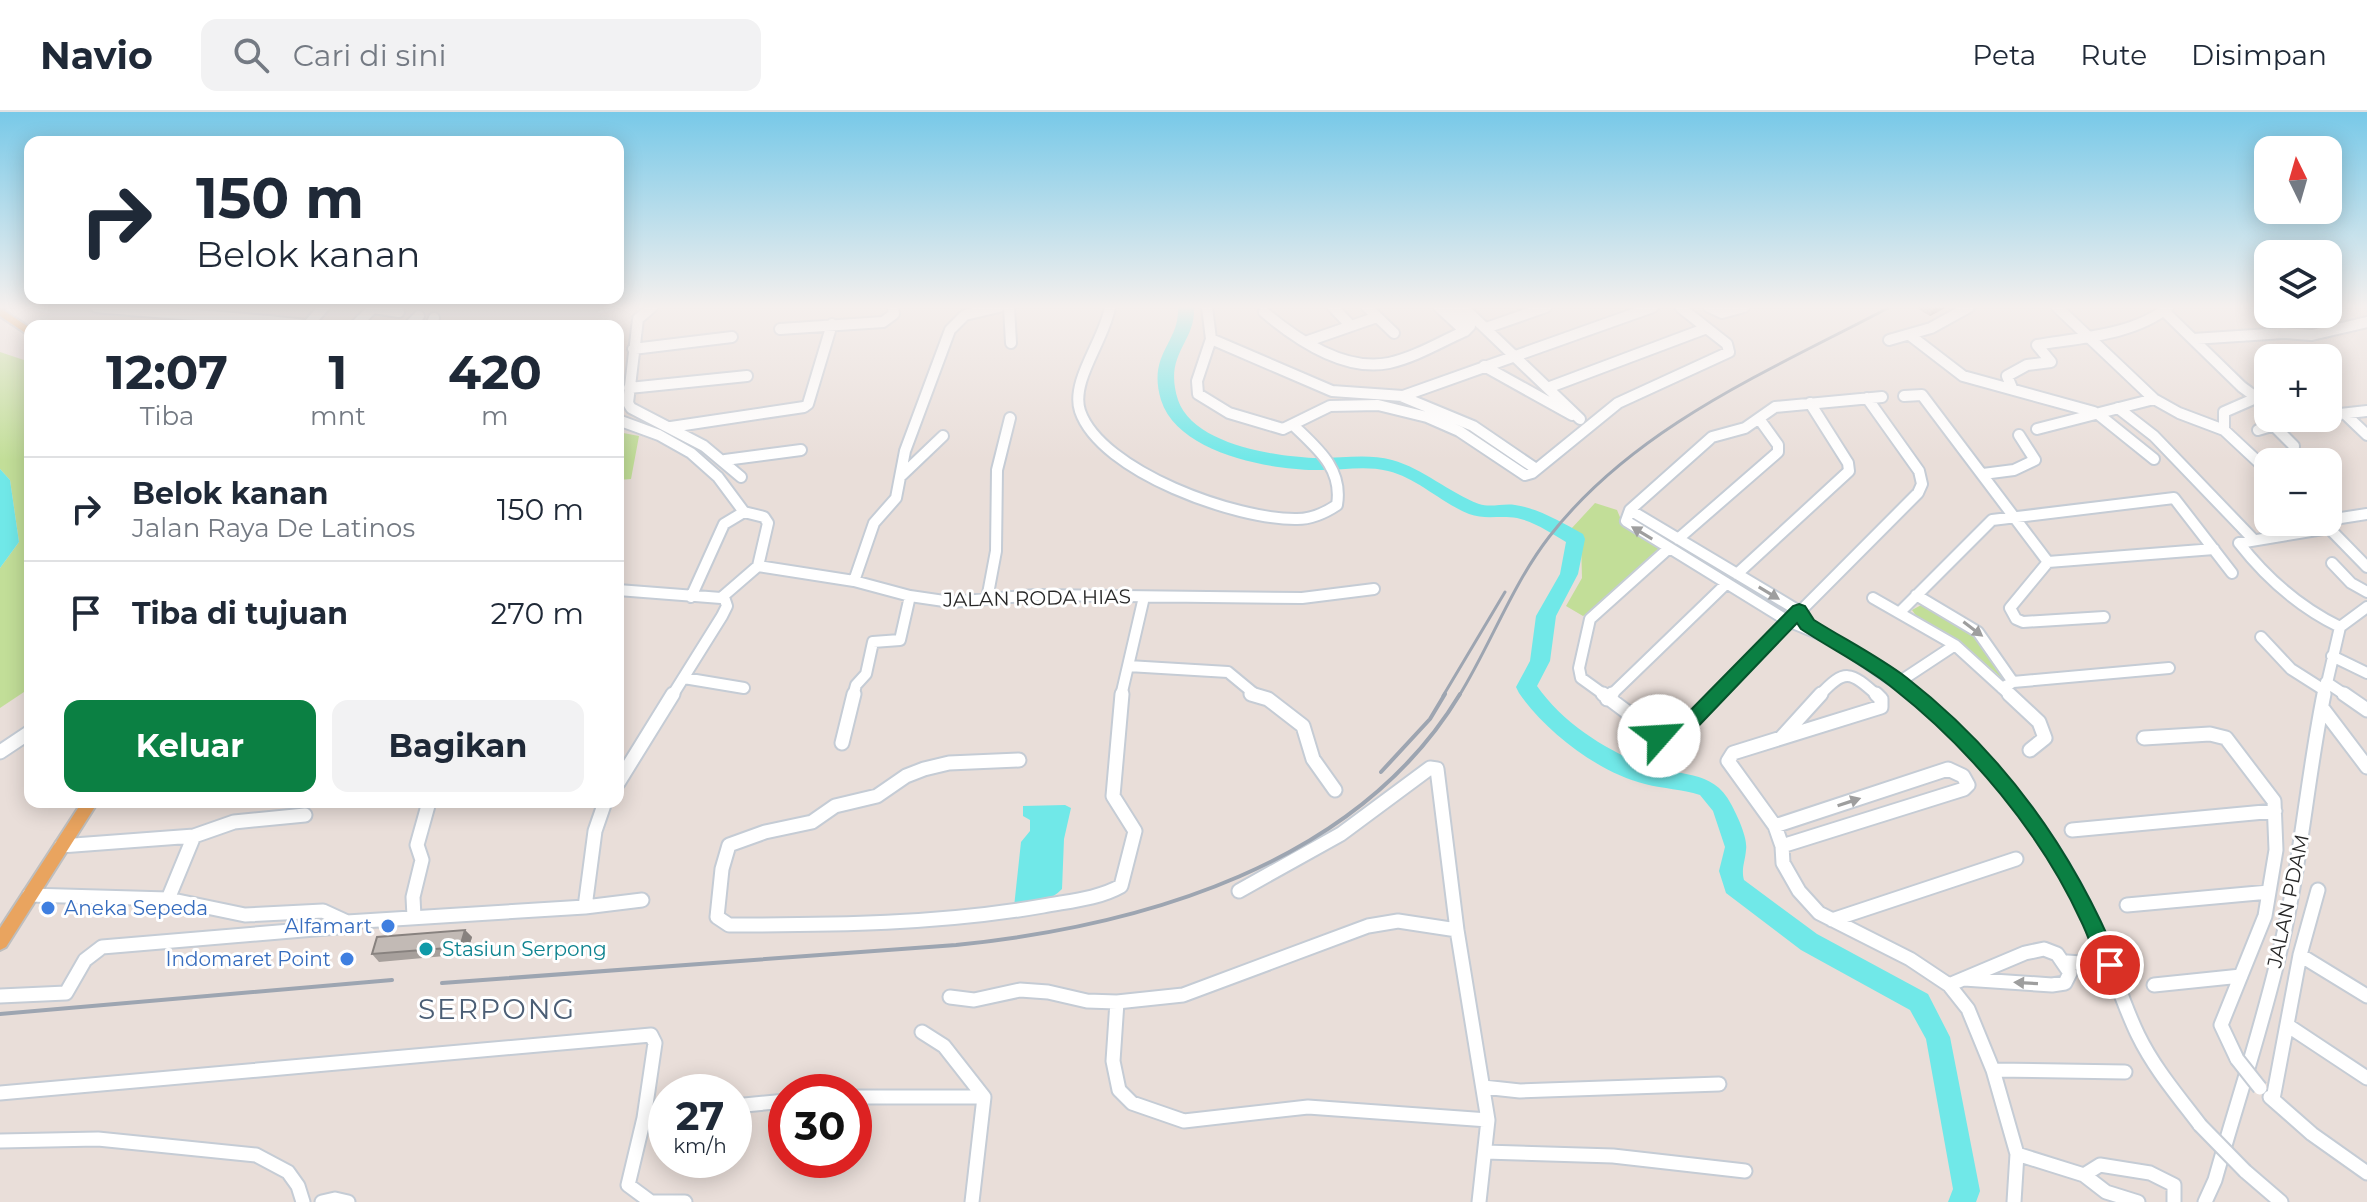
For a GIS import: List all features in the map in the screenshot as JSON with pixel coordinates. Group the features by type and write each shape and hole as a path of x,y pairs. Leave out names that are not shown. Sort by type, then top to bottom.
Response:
{"main road":[{"path":"0,942 86,808"}],"street":[{"path":"632,358 629,406 694,436 741,477"},
{"path":"671,427 804,407 813,392 823,358"},
{"path":"854,581 871,529 893,504 920,404 938,358"},
{"path":"1092,358 1079,381 1077,395 1085,428 1141,470 1191,496 1259,515 1292,519 1324,513 1337,505 1341,492 1336,474 1323,455 1294,426"},
{"path":"1205,358 1197,381 1198,394 1256,423 1283,429 1330,406 1378,405 1427,417 1459,431 1525,475 1618,403 1716,358"},
{"path":"1255,358 1332,391 1403,396 1430,405 1481,429 1536,469"},
{"path":"1348,358 1388,363 1400,358"},
{"path":"1403,396 1511,358"},
{"path":"1519,358 1580,419"},
{"path":"1550,387 1628,358"},
{"path":"1939,358 1958,373 2096,413 2154,459"},
{"path":"2012,388 2007,376 2027,365 2050,362 2047,358"},
{"path":"2110,358 2154,399 2179,413 2224,430 2254,458"},
{"path":"2213,358 2254,396"},
{"path":"1484,366 1590,425"},
{"path":"629,388 747,376"},
{"path":"1904,396 1922,395 2048,562"},
{"path":"1882,397 1775,407 1760,420 1712,437 1630,510 1626,518 1628,525 1788,621 1807,624 1899,682 1955,731 2000,777 2034,823 2090,916 2140,1038 2159,1072 2200,1125 2281,1202"},
{"path":"1668,549 1586,626 1579,668 1581,678 1659,736 1675,736 1918,493 1922,484 1919,471 1867,398"},
{"path":"2037,429 2154,399"},
{"path":"2224,430 2224,412 2254,399"},
{"path":"1737,574 1849,471 1848,463 1810,403"},
{"path":"2118,408 2154,436 2253,539"},
{"path":"2342,415 2367,411"},
{"path":"2346,415 2367,435"},
{"path":"987,599 996,551 997,470 1010,418"},
{"path":"1678,539 1778,452 1778,445 1760,420"},
{"path":"624,422 676,442 699,457 725,481 744,512 764,517 768,523 758,566 724,597 624,591"},
{"path":"2280,432 2294,448"},
{"path":"1983,474 2014,470 2035,460 2019,435"},
{"path":"900,478 943,436"},
{"path":"725,460 801,450"},
{"path":"1900,612 1986,522 2013,516 2174,498 2232,573"},
{"path":"1630,510 1799,611 1807,624"},
{"path":"691,597 724,524 744,512"},
{"path":"2342,520 2367,514"},
{"path":"2267,536 2239,543 2261,572 2311,613 2340,627 2367,607"},
{"path":"2339,536 2367,567"},
{"path":"2104,617 2032,622 2016,619 2010,608 2048,562 2214,549"},
{"path":"2332,563 2351,583 2367,592"},
{"name":"JALAN RODA HIAS","path":"758,566 854,581 910,596 951,602 1036,595 1325,597 1374,589"},
{"path":"1607,699 1726,584"},
{"path":"1916,595 1978,632 2008,685 2044,730 2043,742 2030,750"},
{"path":"842,743 856,685 866,674 873,642 900,640 910,596"},
{"path":"624,773 727,606 724,597"},
{"path":"1019,760 949,763 924,769 906,776 877,796 835,806 812,822 765,832 729,845 722,869 717,917 729,925 898,924 1049,905 1121,886 1135,831 1113,791 1115,747 1128,666 1144,597"},
{"path":"1873,598 1955,645 2008,685 2169,668"},
{"name":"JALAN PDAM","path":"2205,1202 2215,1180 2281,947 2301,849 2309,768 2340,627"},
{"path":"2261,637 2291,669 2367,710"},
{"path":"1899,682 1955,645"},
{"path":"2332,656 2367,673"},
{"path":"1128,666 1228,672 1252,695 1268,699 1303,726 1313,759 1335,790"},
{"path":"1781,738 1837,677 1845,675 1856,678 1881,699 1881,707 1733,753 1728,761 1775,826 1782,846 1783,863 1799,891 1819,913 1910,959 1949,985 1968,1009 1993,1070 2017,1154 2014,1202"},
{"path":"684,678 744,688"},
{"path":"2323,709 2367,767"},
{"path":"2144,738 2210,734 2226,738 2271,796 2275,811 2276,850 2265,916 2221,1025 2237,1059 2260,1088 2312,1134 2367,1173"},
{"path":"0,752 24,736"},
{"path":"1239,891 1341,834 1392,794 1433,768 1439,773 1457,930 1488,1120 1479,1202"},
{"path":"1775,826 1948,769 1963,776 1968,785 1964,789 1782,846"},
{"path":"414,917 413,897 422,860 417,845 427,808"},
{"path":"585,907 595,831 603,808"},
{"path":"2072,830 2275,811"},
{"path":"61,846 194,836 214,827 247,819 305,815"},
{"path":"168,899 194,836"},
{"path":"1832,920 2016,859"},
{"path":"2273,1099 2300,955 2318,890"},
{"path":"2127,905 2269,892"},
{"path":"29,895 168,899 245,915 325,911 337,920 347,922 585,907 642,900"},
{"path":"950,997 974,1000 1020,990 1048,992 1087,1001 1117,1002 1183,995 1354,929 1387,921 1457,930"},
{"path":"0,996 66,993 85,960 102,947 338,927 347,922"},
{"path":"1949,985 2037,949 2047,949 2067,962 2110,965"},
{"path":"2300,955 2367,996"},
{"path":"1964,979 2052,985 2065,983 2070,973 2067,962"},
{"path":"2154,985 2241,976"},
{"path":"1117,1002 1113,1061 1119,1090 1132,1103 1184,1121 1308,1107 1488,1120"},
{"path":"2287,1025 2367,1078"},
{"path":"922,1032 944,1046 984,1097 972,1202"},
{"path":"0,1093 651,1035 655,1043 644,1118 628,1185 651,1202 685,1202"},
{"path":"1993,1070 2125,1072"},
{"path":"1483,1087 1520,1091 1719,1084"},
{"path":"872,1097 984,1097"},
{"path":"644,1118 648,1118"},
{"path":"0,1141 98,1139 256,1155 288,1172 298,1186 303,1202"},
{"path":"1485,1152 1613,1156 1745,1171"},
{"path":"2017,1154 2084,1175 2106,1192 2138,1202"},
{"path":"2084,1175 2090,1168 2102,1165 2158,1174 2174,1185 2174,1202"},
{"path":"322,1202 335,1199 348,1202"}],"green space":[{"path":"0,358 18,358 24,360 24,692 0,708 0,568 19,542 10,480 0,469"},
{"path":"624,433 639,436 631,479 624,480"},
{"path":"1595,503 1617,510 1624,527 1660,549 1601,605 1583,616 1566,606 1582,578 1581,540 1571,529"},
{"path":"1925,603 1973,629 2012,677 2004,680 1959,641 1917,617 1912,610"}],"water":[{"path":"0,469 10,480 19,542 0,568"},
{"path":"1065,805 1071,808 1064,839 1062,889 1046,900 1014,907 1021,842 1030,831 1030,820 1023,816 1023,806"}],"building":[{"path":"465,930 460,947 372,954 377,937"}],"waterway":[{"path":"1168,358 1166,382 1171,404 1180,419 1194,432 1213,442 1278,461 1388,465 1412,474 1480,511 1510,511 1528,515 1576,539 1569,574 1546,616 1540,661 1526,687 1570,734 1607,757 1645,775 1686,781 1708,789 1722,807 1736,847 1730,871 1734,886 1809,942 1919,1002 1938,1037 1967,1191 1961,1202"}],"railway":[{"path":"1459,696 1536,555 1583,498 1663,432 1706,404 1793,358"},
{"path":"1443,696 1505,592"},
{"path":"1381,772 1430,719 1445,694"},
{"path":"442,983 956,945 1099,922 1170,902 1239,876 1304,844 1364,803 1416,753 1460,694"},
{"path":"0,1014 392,980"}],"place":[{"name":"Aneka Sepeda","path":"48,908"},
{"name":"Alfamart","path":"388,926"},
{"name":"Stasiun Serpong","path":"426,949"},
{"name":"Indomaret Point","path":"347,959"}],"district":[{"name":"SERPONG","path":"497,1009"}],"route":[{"path":"1659,736 1679,734 1799,611 1807,624 1899,682 1955,731 2000,777 2063,867 2090,916 2110,965"}]}
